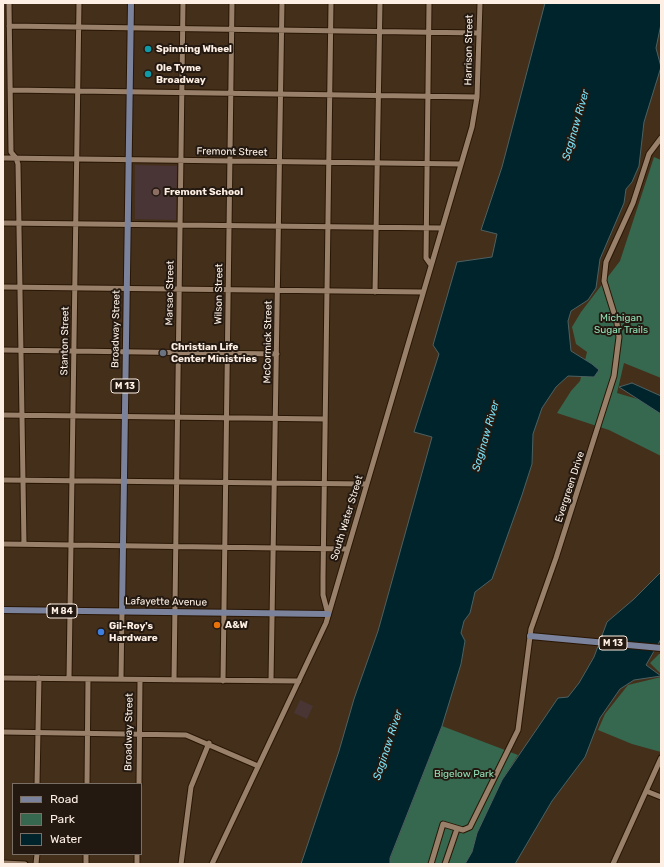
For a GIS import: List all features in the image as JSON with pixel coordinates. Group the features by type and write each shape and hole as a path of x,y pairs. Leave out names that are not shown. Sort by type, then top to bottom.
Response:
{"main road":[{"name":"Broadway Street","path":"122,612 131,3"},
{"name":"Lafayette Avenue","path":"3,610 328,614"},
{"name":"M 13","path":"530,636 660,647"}],"street":[{"path":"9,3 11,152 16,158 20,223 24,544"},
{"name":"Stanton Street","path":"69,678 79,3"},
{"name":"Marsac Street","path":"174,680 183,3"},
{"name":"Wilson Street","path":"223,681 232,3"},
{"name":"McCormick Street","path":"271,681 282,3"},
{"path":"328,614 323,595 323,548 331,3"},
{"path":"375,292 380,3"},
{"path":"430,3 426,258 431,265"},
{"name":"Harrison Street","path":"461,164 474,120 477,97 480,3"},
{"path":"9,26 479,33"},
{"path":"10,90 477,97"},
{"name":"Evergreen Drive","path":"431,864 443,824 463,830 470,827 518,730 530,636 614,376 619,337 617,323 604,281 606,262 633,203 649,154 661,138"},
{"name":"Fremont Street","path":"3,158 461,164"},
{"name":"South Water Street","path":"212,864 299,681 328,614 461,164"},
{"path":"3,223 442,228"},
{"path":"3,287 422,292"},
{"path":"3,350 277,354"},
{"path":"3,415 326,419"},
{"path":"3,480 366,484"},
{"path":"3,544 347,549"},
{"name":"Broadway Street","path":"121,679 122,612"},
{"path":"3,678 299,681"},
{"path":"37,783 39,678"},
{"path":"87,783 88,679"},
{"name":"Broadway Street","path":"139,783 140,680"},
{"path":"3,732 186,735 209,743 258,766"},
{"path":"181,864 191,787 209,743"},
{"path":"616,863 661,758"},
{"path":"646,791 661,797"},
{"path":"446,864 457,829"},
{"path":"3,863 25,864"}],"shaded area":[{"name":"Fremont School","path":"135,165 177,166 176,220 135,219"},
{"path":"300,700 313,706 307,719 294,713"}],"green space":[{"name":"Michigan Sugar Trails","path":"654,157 661,160 661,378 624,363 617,393 661,406 661,456 609,430 557,413 571,391 580,381 587,352 576,344 572,327 581,312 620,261"},
{"path":"659,654 661,654 661,674 650,663"},
{"path":"661,677 661,752 632,744 598,730 605,714 628,685"},
{"name":"Bigelow Park","path":"442,726 518,755 502,780 477,833 472,852 465,864 390,864 390,859"}],"water":[{"name":"Saginaw River","path":"545,3 661,3 661,24 656,48 661,67 644,122 639,166 632,182 626,189 624,203 600,259 596,288 588,300 571,311 568,321 571,351 599,370 594,377 568,376 556,387 542,408 533,434 532,464 522,495 492,579 475,592 470,613 464,621 461,633 465,641 461,664 442,726 390,858 390,864 301,864 339,751 354,699 378,631 432,437 414,432 439,354 433,345 457,262 492,257 497,234 481,230 502,167"},
{"path":"632,383 661,396 661,414 619,387"},
{"path":"661,572 661,639 646,665 661,676 634,680 620,689 600,718 585,757 552,801 515,864 465,864 472,852 477,833 502,780 558,698 568,697 579,683 594,657 607,622 634,599"}],"place":[{"name":"Spinning Wheel","path":"148,49"},
{"name":"Ole Tyme Broadway","path":"148,74"},
{"name":"Fremont School","path":"156,192"},
{"name":"Christian Life Center Ministries","path":"163,353"},
{"name":"A&W","path":"217,625"},
{"name":"Gil-Roy's Hardware","path":"101,632"}]}
